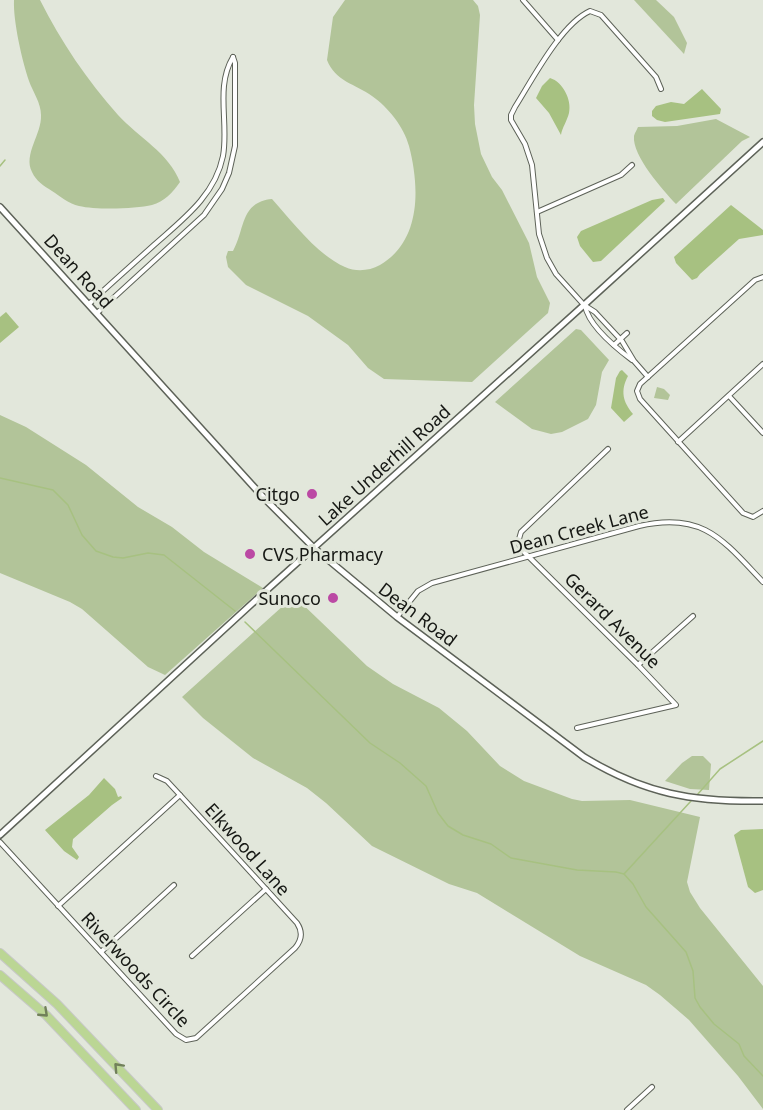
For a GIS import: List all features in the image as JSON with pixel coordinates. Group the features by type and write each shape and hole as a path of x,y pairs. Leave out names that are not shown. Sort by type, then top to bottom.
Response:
{"highway":[{"path":"0,953 57,1004 158,1110"},
{"path":"0,975 46,1015 136,1110"}],"street":[{"path":"523,0 558,40"},
{"path":"648,377 620,339 595,312 584,305 556,273 547,258 540,240 532,165 523,140 512,123 511,115 558,40 586,13 592,11 598,12 657,78 661,89"},
{"path":"89,304 182,221 208,192 222,158 225,138 224,76 233,57 235,63 235,146 229,173 222,189 204,215 97,313"},
{"name":"Lake Underhill Road","path":"0,835 763,142"},
{"path":"537,212 621,175 632,165"},
{"name":"Dean Road","path":"0,207 264,498 314,548 398,617 584,757 628,780 672,795 727,801 763,801"},
{"path":"763,277 755,280 638,387 638,396 745,515 753,517 763,511"},
{"path":"584,305 588,317 614,345 634,361"},
{"path":"614,345 627,333"},
{"path":"678,442 763,364"},
{"path":"729,396 763,433"},
{"path":"528,556 520,548 521,532 608,449"},
{"name":"Dean Creek Lane","path":"398,617 416,594 428,585 649,524 680,522 701,528 718,538 763,582"},
{"name":"Gerard Avenue","path":"528,556 638,664 676,705 577,728"},
{"path":"638,664 693,616"},
{"name":"Elkwood Lane","path":"156,776 167,781 297,923"},
{"path":"58,906 180,795"},
{"name":"Riverwoods Circle","path":"0,842 183,1039 191,1040 204,1032 297,946 302,935 297,923"},
{"path":"101,952 174,885"},
{"path":"192,956 266,889"},
{"path":"627,1110 652,1087"}],"shaded area":[{"path":"14,0 40,0 66,46 96,88 118,115 168,162 180,182 164,199 156,204 136,207 86,207 68,202 36,178 32,172 30,158 41,122 41,111 21,52"},
{"path":"345,0 473,0 478,6 480,15 474,105 481,154 529,243 537,277 550,303 548,313 472,382 384,379 368,368 348,345 308,316 246,285 228,267 226,257 228,251 233,251 245,218 254,205 262,201 272,199 315,246 335,262 354,270 367,270 380,265 393,255 410,228 414,212 415,179 409,146 403,132 395,118 384,106 335,73 327,60 333,17"},
{"path":"634,0 656,0 674,17 687,43 684,54"},
{"path":"550,78 563,87 570,108 561,135 549,113 536,98 542,86"},
{"path":"702,89 721,109 720,114 665,122 652,116 652,111 656,106 671,102 684,104"},
{"path":"716,119 750,137 742,141 676,204 643,163 635,144 635,132 638,127 677,126"},
{"path":"663,198 665,201 601,261 593,262 580,246 577,237 581,231 652,200"},
{"path":"731,205 763,230 763,235 739,239 692,280 676,263 674,257"},
{"path":"6,312 19,327 0,343 0,317"},
{"path":"576,329 581,330 609,360 602,372 596,405 588,419 562,432 551,434 532,429 495,402"},
{"path":"622,370 628,376 624,396 633,414 624,422 611,408 616,378"},
{"path":"657,387 664,389 670,395 668,400 654,398"},
{"path":"0,415 26,427 86,465 138,507 172,527 204,552 263,588 165,675 148,667 82,609 0,573"},
{"path":"294,596 367,666 393,684 439,708 467,731 500,766 524,781 572,799 582,801 630,800 700,817 687,882 700,908 763,986 763,1109 738,1076 689,1020 646,985 580,956 477,893 449,884 372,846 307,788 253,758 203,718 182,697"},
{"path":"692,756 703,756 711,764 709,790 690,789 665,781"},
{"path":"104,778 115,789 118,797 122,798 73,839 72,847 79,857 77,860 64,851 45,830 89,795"},
{"path":"763,829 763,890 755,893 748,887 734,835 741,830"}],"waterway":[{"path":"0,166 5,160"},
{"path":"0,478 53,490 68,505 82,535 96,551 123,558 148,553 164,555 235,611"},
{"path":"245,622 370,743 400,763 426,786 438,813 448,826 463,835 491,844 511,858 577,870 624,874 633,884 646,907 686,952 693,971 695,998 700,1007 714,1024 739,1044 744,1056 763,1076"},
{"path":"697,795 720,769 763,741"},
{"path":"624,874 691,801"}],"place":[{"name":"Citgo","path":"312,494"},
{"name":"CVS Pharmacy","path":"250,554"},
{"name":"Sunoco","path":"333,598"}]}
